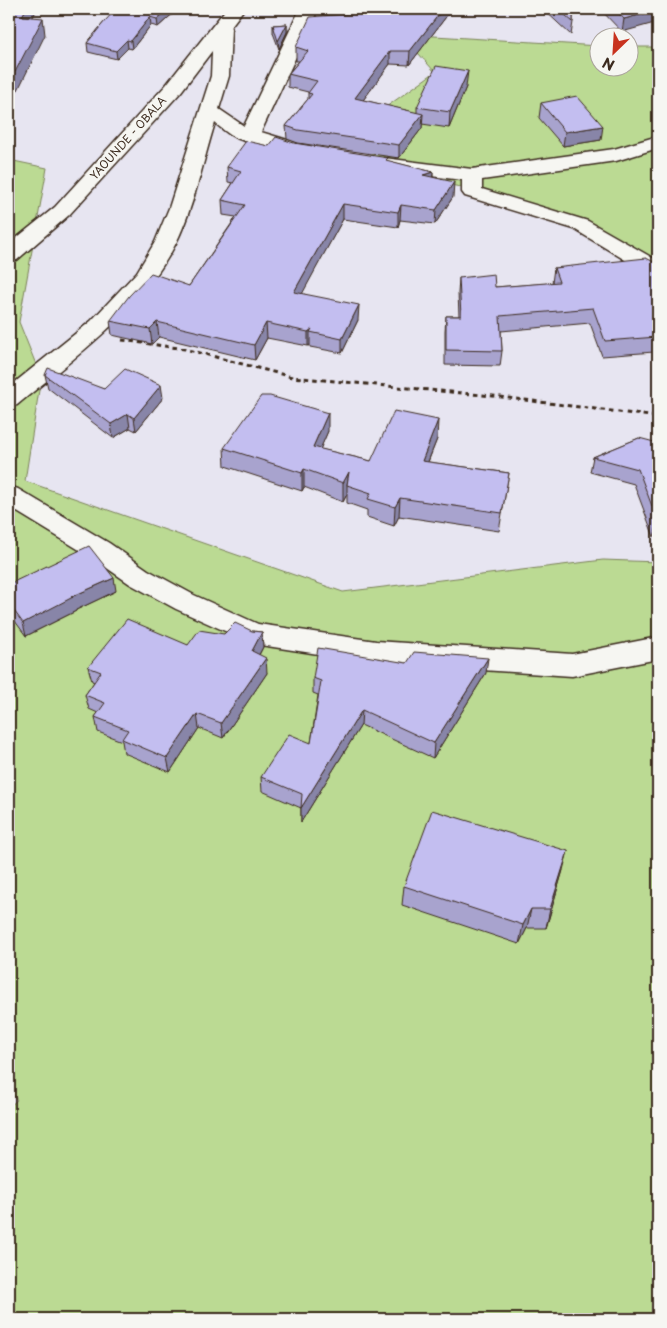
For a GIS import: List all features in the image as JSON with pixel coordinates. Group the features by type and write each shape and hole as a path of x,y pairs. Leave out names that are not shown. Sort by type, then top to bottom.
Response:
{"main road":[{"name":"YAOUNDE - OBALA","path":"9,255 62,211 172,89 222,28 235,9"},
{"path":"250,135 309,9"},
{"path":"9,399 99,326 145,276 166,242 179,208 220,76 222,28"},
{"path":"209,110 240,132 295,150 324,155"},
{"path":"362,161 472,175 616,155 658,142"},
{"path":"472,175 472,192 581,224 658,270"},
{"path":"9,495 100,550 139,577 185,602 254,634 376,652 572,665 658,648"}],"path":[{"path":"87,336 185,349 292,377 493,396 658,416"}],"green space":[{"path":"401,34 590,45 590,78 640,78 640,47 658,47 658,272 581,226 471,189 373,170 370,148 379,112 435,72"},
{"path":"9,160 47,168 19,322 41,377 25,481 343,592 603,560 658,562 658,1319 9,1319 9,1107 17,1100 9,1089"}],"building":[{"path":"9,9 26,9 22,16 43,18 15,72 9,73"},
{"path":"116,9 169,9 157,19 150,17 131,41 127,40 116,51 87,43"},
{"path":"401,9 443,9 410,51 390,51 355,98 423,114 399,145 298,130 286,126 312,94 308,93 317,81 288,74 308,51 296,47 310,17"},
{"path":"558,9 573,9 573,22"},
{"path":"615,9 658,9 658,10 624,19"},
{"path":"287,24 278,41 273,25"},
{"path":"436,66 468,71 450,112 417,107"},
{"path":"577,96 603,126 565,132 541,103"},
{"path":"276,137 294,143 388,158 386,160 433,172 423,175 454,182 436,210 401,205 398,212 343,204 294,292 359,305 342,339 310,332 312,329 308,332 266,323 254,345 157,322 150,329 110,321 129,296 151,273 189,286 245,205 222,200 241,171 227,167 246,141 269,146"},
{"path":"646,258 658,266 658,341 657,337 605,341 593,308 500,316 502,351 446,350 446,316 461,316 459,278 494,274 495,287 559,282 554,268"},
{"path":"48,368 104,389 125,369 161,385 134,418 128,414 111,424 45,375"},
{"path":"261,396 270,396 328,413 313,447 371,461 394,411 438,420 422,461 509,473 502,513 400,498 395,507 368,499 371,493 347,485 349,472 343,483 304,469 302,473 224,448"},
{"path":"639,438 658,443 658,522 638,469 593,457"},
{"path":"89,546 114,578 71,597 73,597 23,623 9,604 9,584"},
{"path":"127,619 188,645 199,630 224,634 235,623 252,631 262,632 252,651 266,658 221,723 197,714 167,758 122,739 128,730 95,717 105,703 85,695 101,672 88,667"},
{"path":"318,648 407,663 414,652 488,658 434,743 362,710 301,808 302,794 261,777 289,734 311,743 321,681 313,678"},
{"path":"432,810 568,851 550,909 531,909 523,925 404,886"}]}
